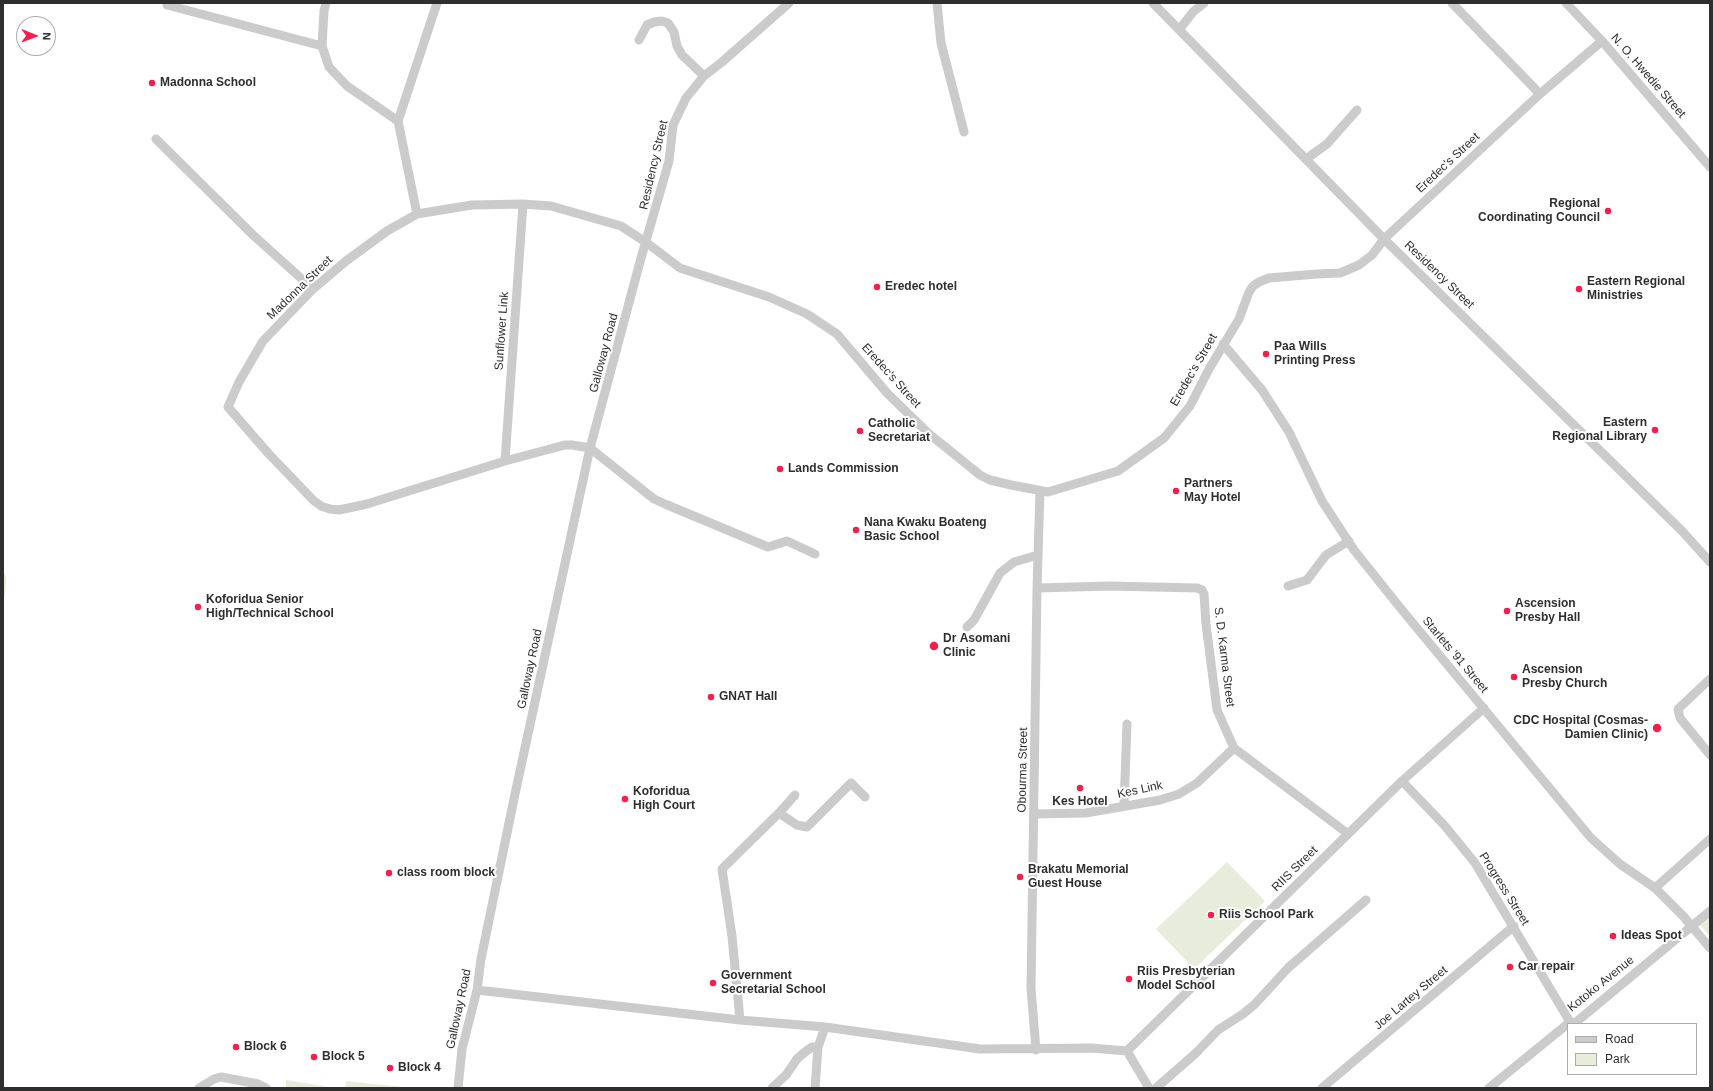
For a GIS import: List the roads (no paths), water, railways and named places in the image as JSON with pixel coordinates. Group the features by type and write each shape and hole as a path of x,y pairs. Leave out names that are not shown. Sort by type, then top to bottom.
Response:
{"street":[{"path":"168,3 167,5 322,46"},
{"path":"326,3 324,11 322,46 329,67 347,86 398,121"},
{"path":"417,214 398,121 437,3"},
{"name":"Residency Street","path":"641,258 647,242 669,161 673,125 686,98 704,76 789,3"},
{"path":"937,3 941,43 964,132"},
{"name":"Residency Street","path":"1153,3 1384,239 1682,531 1710,562"},
{"path":"1179,30 1193,12 1204,3"},
{"path":"1452,3 1540,94"},
{"name":"N. O. Hwedie Street","path":"1566,3 1602,41 1710,167"},
{"path":"639,40 647,25 662,21 668,23 674,32 677,46 682,55 704,76"},
{"name":"Eredec's Street","path":"647,242 680,268 769,297 807,314 837,334 887,393 928,433 980,475 990,480 1040,492 1048,492 1118,471 1164,438 1190,406 1223,344 1239,318 1248,292 1252,286 1259,282 1282,277 1340,274 1359,265 1372,255 1384,239 1540,94 1602,41"},
{"path":"1306,159 1327,144 1357,110"},
{"path":"156,139 252,235 313,289"},
{"name":"Madonna Street","path":"505,461 367,504 338,510 330,509 321,506 313,500 268,453 228,406 239,382 263,341 313,289 346,261 387,231 417,214 472,205 523,204 551,206 621,226 647,242"},
{"name":"Sunflower Link","path":"505,461 523,204"},
{"name":"Galloway Road","path":"458,1088 462,1049 477,990 481,959 513,802 590,448 641,258"},
{"name":"Starlets '91 Street","path":"1223,344 1262,390 1289,432 1322,501 1348,541 1402,610 1591,838 1620,864 1655,888 1691,925 1710,948"},
{"path":"505,461 565,445 590,448 654,499 768,547 787,541 815,554"},
{"name":"Obourma Street","path":"1036,1050 1031,988 1035,814 1037,588 1040,492"},
{"path":"1288,586 1307,580 1326,555 1348,541"},
{"path":"967,627 974,620 1000,573 1014,562 1038,555"},
{"name":"S. D. Karma Street","path":"1037,588 1110,586 1196,588 1202,590 1204,594 1206,624 1217,710 1234,748 1347,834"},
{"path":"1710,679 1678,709 1680,718 1710,755"},
{"name":"RIIS Street","path":"1127,1051 1402,781 1484,708"},
{"path":"1124,806 1127,724"},
{"name":"Kes Link","path":"1035,814 1086,813 1160,800 1178,794 1198,784 1234,748"},
{"name":"Progress Street","path":"1402,781 1444,826 1475,863 1570,1022"},
{"path":"779,813 797,825 807,827 850,783 865,797"},
{"path":"740,1020 732,936 722,869 779,813 794,795"},
{"path":"1655,888 1710,839"},
{"path":"1156,1088 1196,1053 1218,1030 1249,1009 1288,968 1366,900"},
{"name":"Kotoko Avenue","path":"1570,1022 1575,1023 1691,925 1710,911"},
{"name":"Joe Lartey Street","path":"1322,1088 1514,926"},
{"path":"477,990 740,1020 825,1027 980,1049 1036,1050 1091,1048 1127,1051 1149,1088"},
{"name":"Kotoko Avenue","path":"1489,1088 1567,1024"},
{"path":"815,1088 818,1047 825,1027"},
{"path":"772,1088 786,1076 797,1059 812,1047 818,1047"},
{"path":"199,1088 214,1079 221,1078 258,1084 266,1088"}],"place":[{"name":"Madonna School","path":"152,83"},
{"name":"Regional Coordinating Council","path":"1608,211"},
{"name":"Eredec hotel","path":"877,287"},
{"name":"Eastern Regional Ministries","path":"1579,289"},
{"name":"Paa Wills Printing Press","path":"1266,354"},
{"name":"Eastern Regional Library","path":"1655,430"},
{"name":"Catholic Secretariat","path":"860,431"},
{"name":"Lands Commission","path":"780,469"},
{"name":"Partners May Hotel","path":"1176,491"},
{"name":"Nana Kwaku Boateng Basic School","path":"856,530"},
{"name":"Koforidua Senior High/Technical School","path":"198,607"},
{"name":"Ascension Presby Hall","path":"1507,611"},
{"name":"Dr Asomani Clinic","path":"934,646"},
{"name":"Ascension Presby Church","path":"1514,677"},
{"name":"GNAT Hall","path":"711,697"},
{"name":"CDC Hospital (Cosmas- Damien Clinic)","path":"1657,728"},
{"name":"Kes Hotel","path":"1080,788"},
{"name":"Koforidua High Court","path":"625,799"},
{"name":"class room block","path":"389,873"},
{"name":"Brakatu Memorial Guest House","path":"1020,877"},
{"name":"Riis School Park","path":"1211,915"},
{"name":"Ideas Spot","path":"1613,936"},
{"name":"Car repair","path":"1510,967"},
{"name":"Riis Presbyterian Model School","path":"1129,979"},
{"name":"Government Secretarial School","path":"713,983"},
{"name":"Block 6","path":"236,1047"},
{"name":"Block 5","path":"314,1057"},
{"name":"Block 4","path":"390,1068"}]}
